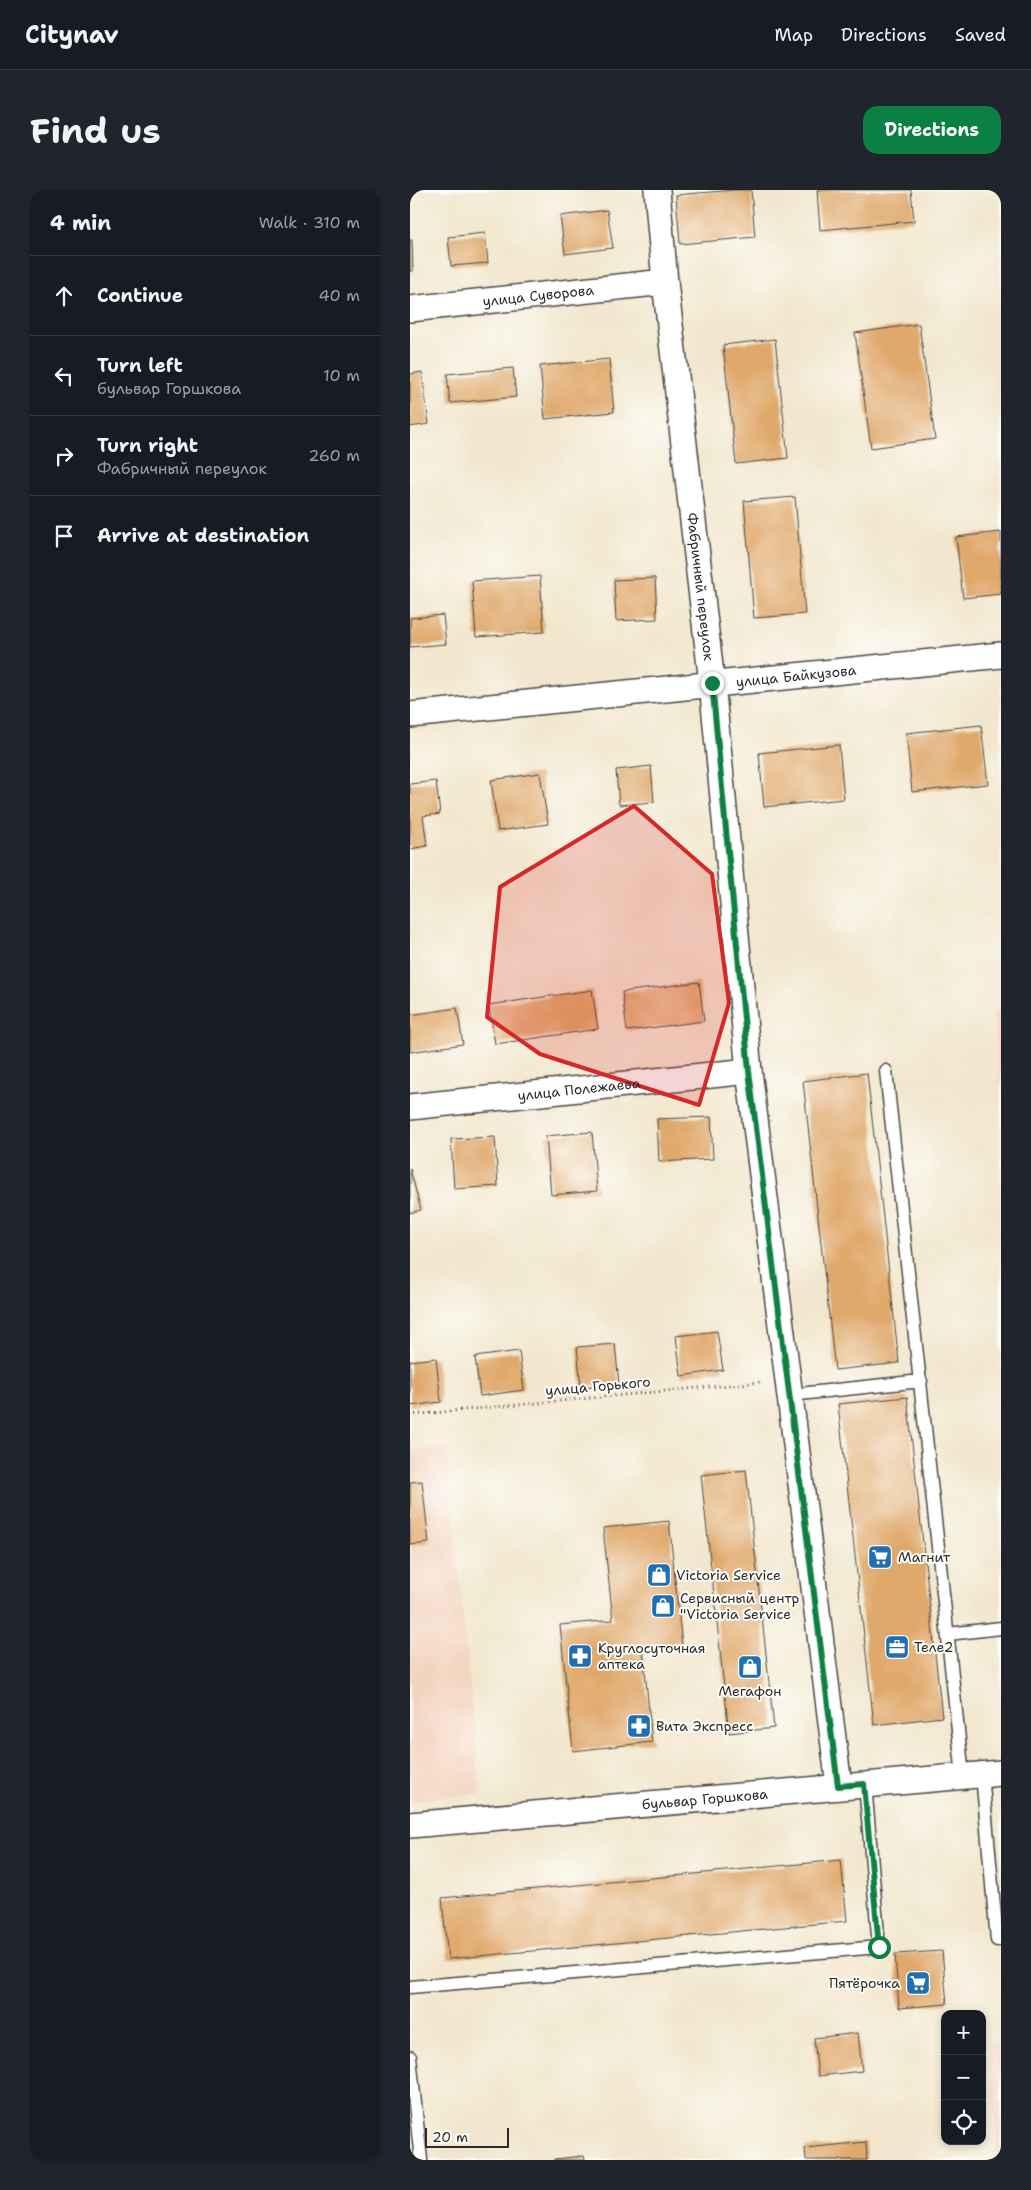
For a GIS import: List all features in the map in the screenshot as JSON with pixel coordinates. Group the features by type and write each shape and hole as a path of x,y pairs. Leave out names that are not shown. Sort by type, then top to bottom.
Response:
{"street":[{"name":"Фабричный переулок","path":"657,190 665,282 712,683 749,1071 838,1786"},
{"name":"улица Суворова","path":"410,309 665,282"},
{"name":"улица Байкузова","path":"410,715 1001,655"},
{"name":"улица Полежаева","path":"410,1107 749,1071"},
{"name":"бульвар Горшкова","path":"410,1825 982,1774"}],"lane":[{"path":"886,1071 948,1634 982,1774 997,1940 1001,1939"},
{"path":"789,1388 920,1381"},
{"path":"948,1634 1001,1628"},
{"path":"410,1988 879,1947 864,1784"},
{"path":"410,2057 421,2160"}],"path":[{"name":"улица Горького","path":"410,1415 789,1388"}],"highlighted area":[{"path":"634,806 712,874 729,1003 699,1105 540,1054 487,1017 500,887"}],"shaded area":[{"path":"1001,1012 1001,1096 993,1013"},
{"path":"447,1447 480,1794 410,1801 410,1451"},
{"path":"1001,2041 1001,2160 998,2160 988,2042"}],"building":[{"path":"751,190 755,237 680,244 676,195"},
{"path":"817,190 911,190 914,221 820,230"},
{"path":"607,210 613,248 565,254 560,216"},
{"path":"485,233 488,263 451,266 448,237"},
{"path":"410,240 412,240 413,271 410,271"},
{"path":"919,324 935,439 871,448 855,333"},
{"path":"775,339 788,458 736,464 723,345"},
{"path":"609,359 614,412 545,419 540,366"},
{"path":"513,368 516,397 450,403 447,374"},
{"path":"422,372 429,424 410,427 410,374"},
{"path":"795,497 805,614 754,618 744,501"},
{"path":"1001,532 1001,594 963,598 956,537"},
{"path":"540,576 544,632 476,637 472,581"},
{"path":"655,578 657,619 616,621 614,580"},
{"path":"443,615 446,644 410,647 410,618"},
{"path":"981,725 988,784 912,792 906,733"},
{"path":"839,745 844,799 764,807 759,753"},
{"path":"651,766 654,802 619,805 616,770"},
{"path":"540,773 548,824 498,831 491,780"},
{"path":"436,781 440,814 423,816 427,846 410,849 410,784"},
{"path":"699,982 704,1021 627,1031 622,992"},
{"path":"592,990 598,1029 495,1044 489,1005"},
{"path":"457,1008 463,1044 410,1052 410,1015"},
{"path":"867,1073 899,1363 835,1370 803,1081"},
{"path":"711,1117 713,1159 659,1162 657,1119"},
{"path":"592,1132 597,1191 551,1195 546,1136"},
{"path":"495,1137 498,1186 454,1189 451,1139"},
{"path":"410,1169 421,1210 410,1213"},
{"path":"717,1331 723,1370 681,1376 676,1336"},
{"path":"615,1344 619,1384 581,1387 577,1347"},
{"path":"519,1351 524,1390 480,1396 475,1357"},
{"path":"436,1358 441,1402 410,1406 410,1361"},
{"path":"907,1397 942,1717 874,1725 838,1404"},
{"path":"746,1470 774,1728 729,1733 701,1475"},
{"path":"422,1481 429,1543 410,1545 410,1482"},
{"path":"669,1521 682,1646 643,1650 652,1742 573,1751 560,1625 613,1620 603,1528"},
{"path":"841,1860 847,1921 448,1959 442,1898"},
{"path":"942,1951 947,2004 899,2008 895,1954"},
{"path":"858,2033 862,2071 818,2076 814,2038"},
{"path":"866,2142 867,2160 806,2160 805,2148"},
{"path":"584,2156 585,2160 554,2160 554,2159"}],"place":[{"name":"Магнит","path":"880,1557"},
{"name":"Victoria Service","path":"659,1575"},
{"name":"Сервисный центр \"Victoria Service","path":"663,1606"},
{"name":"Теле2","path":"897,1647"},
{"name":"Круглосуточная аптека","path":"580,1656"},
{"name":"Мегафон","path":"750,1667"},
{"name":"Вита Экспресс","path":"639,1726"},
{"name":"Пятёрочка","path":"918,1983"}],"route":[{"path":"712,683 749,1071 838,1786 864,1784 879,1947"}]}
